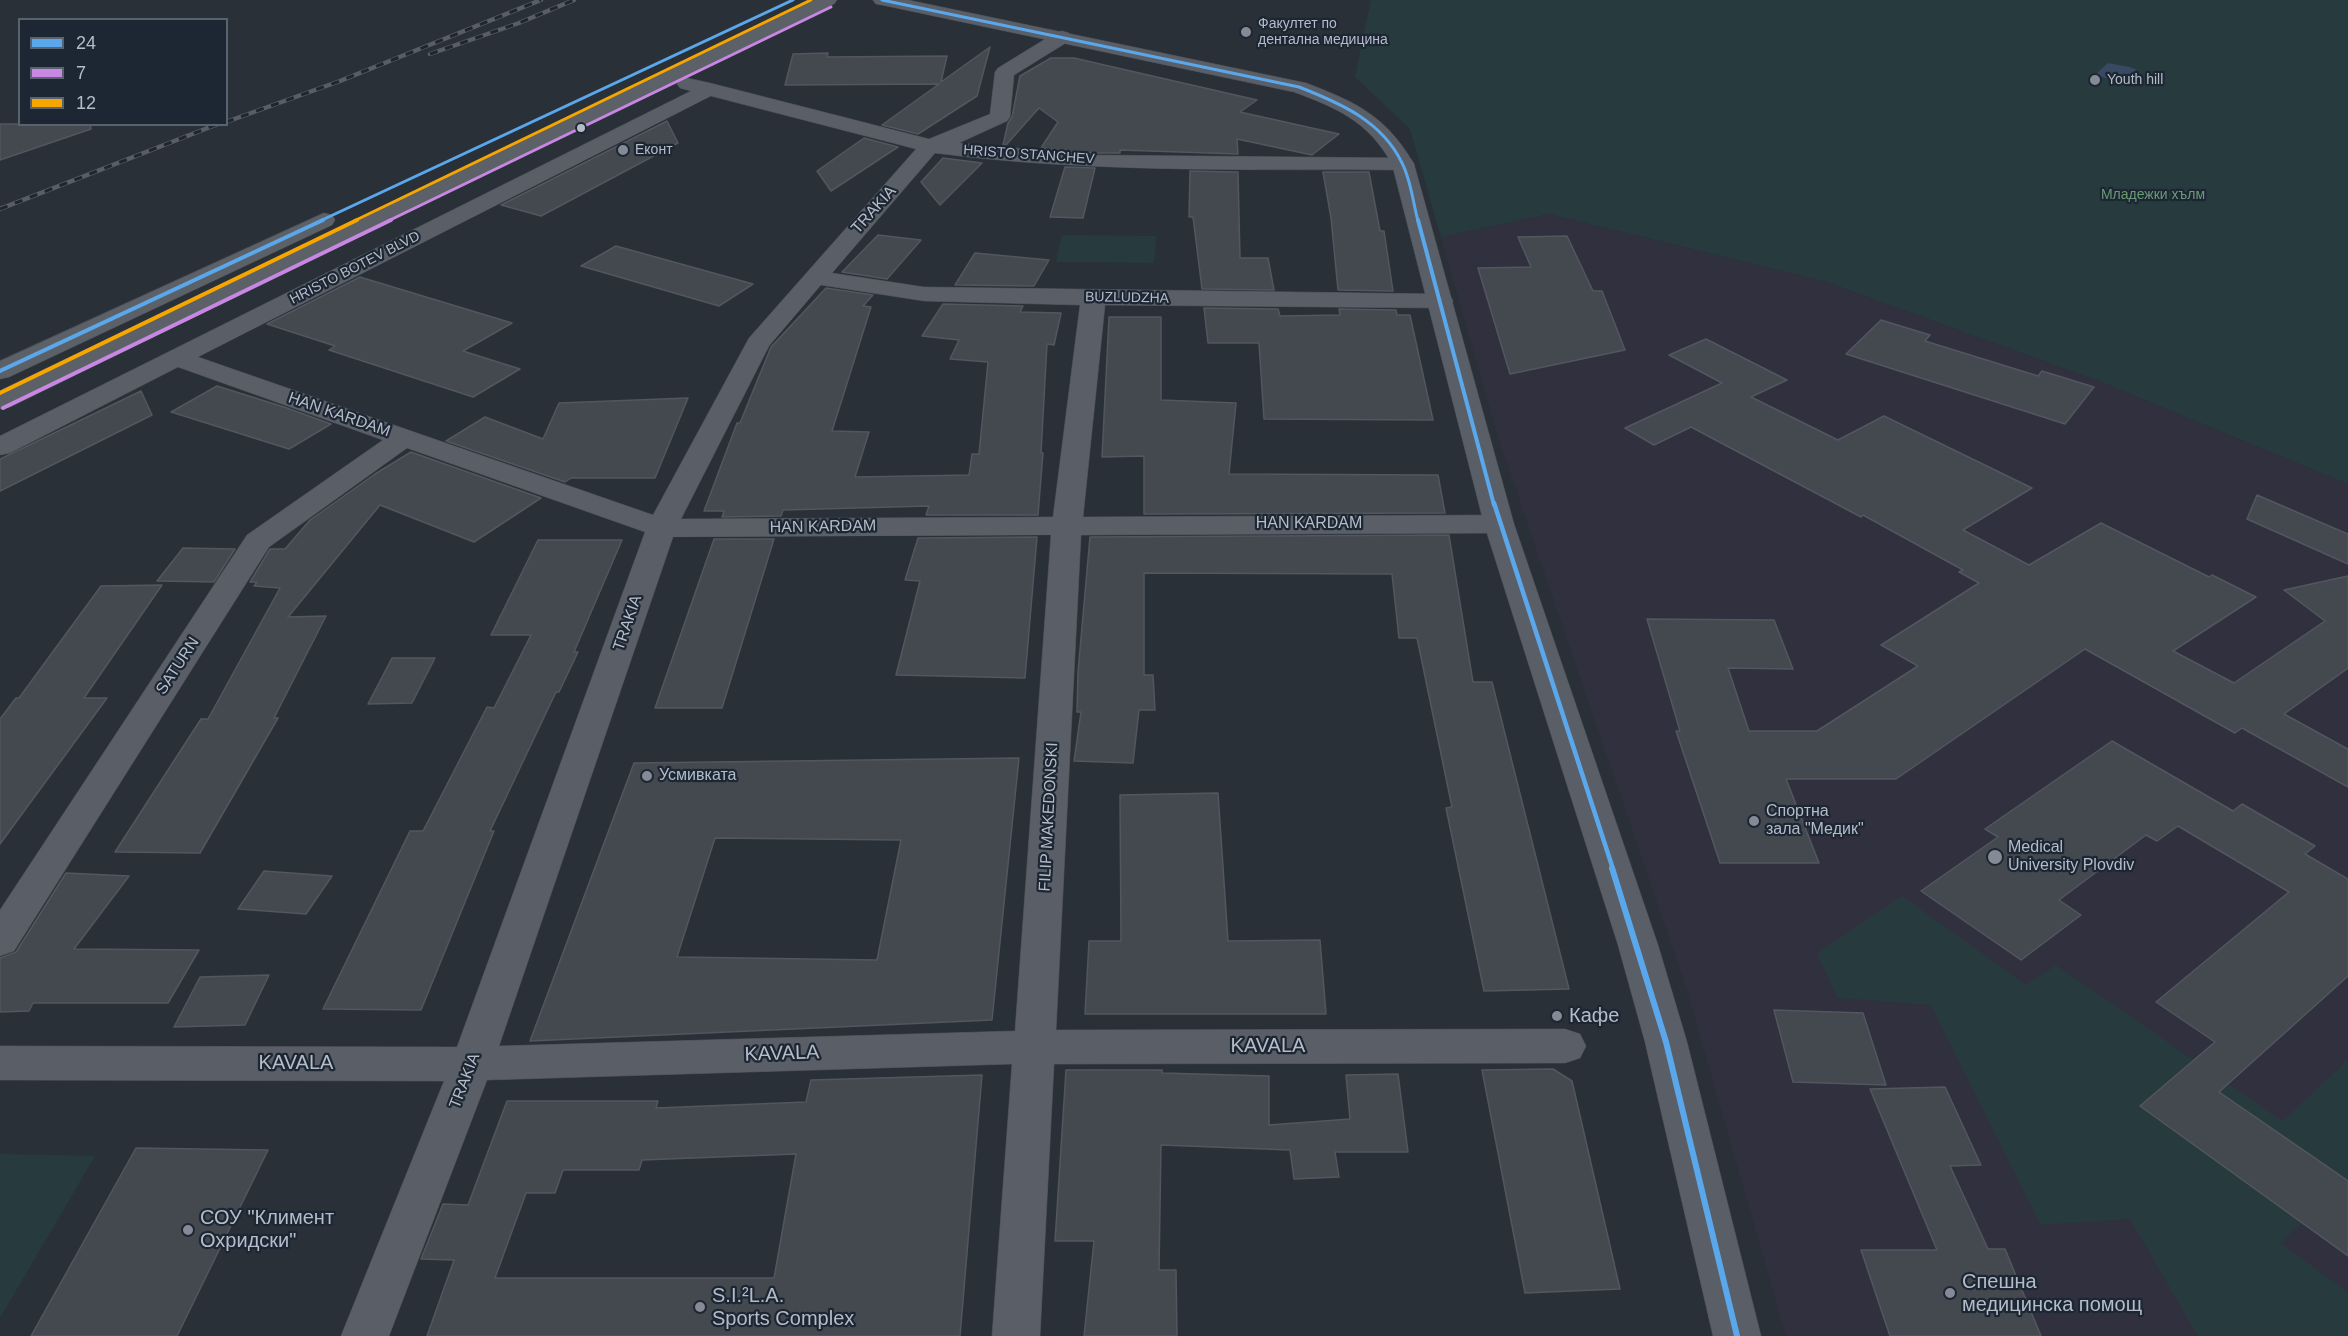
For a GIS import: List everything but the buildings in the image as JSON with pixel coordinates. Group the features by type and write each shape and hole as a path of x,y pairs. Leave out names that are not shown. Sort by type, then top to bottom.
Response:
{"main road":[{"path":"0,371 793,0"},
{"name":"HRISTO BOTEV BLVD","path":"0,401 828,0"}],"street":[{"path":"882,0 1299,87 1328,98 1370,121 1391,141 1403,164 1499,524 1638,945 1666,1042 1737,1336"},
{"name":"TRAKIA","path":"365,1336 472,1064 661,528 758,344 930,146 957,137 1000,117 1005,72 1062,37"},
{"name":"HRISTO STANCHEV","path":"665,79 930,146 991,154 1093,161 1403,164"},
{"name":"HRISTO BOTEV BLVD","path":"0,447 710,90"},
{"name":"BUZLUDZHA","path":"814,277 924,294 1441,301"},
{"name":"FILIP MAKEDONSKI","path":"1016,1336 1067,525 1093,298"},
{"name":"HAN KARDAM","path":"176,358 661,528 1499,524"},
{"name":"SATURN","path":"0,941 258,541 404,438"},
{"name":"KAVALA","path":"0,1063 472,1064 1035,1047 1564,1046"}],"shaded area":[{"name":"Medical University Plovdiv","path":"1549,214 1824,281 2099,381 2348,484 2348,1336 1786,1336 1687,990 1498,437 1441,237"}],"green space":[{"name":"Младежки хълм","path":"1371,0 2348,0 2348,484 2099,381 1824,281 1549,214 1441,237 1410,129 1355,77"},
{"path":"1062,235 1156,236 1154,263 1056,262"},
{"path":"1902,896 2026,985 2056,965 2282,1121 2348,1060 2348,1179 2280,1243 2348,1292 2348,1336 2198,1336 2130,1219 2041,1225 1931,1005 1837,998 1817,953"},
{"path":"0,1154 95,1156 0,1318"}],"water":[{"path":"2108,63 2137,70 2120,82 2095,75"}],"railway":[{"path":"228,121 340,81 541,0"},
{"path":"430,54 519,23 574,0"},
{"path":"0,209 213,126"}],"transit line":[{"name":"24","path":"0,371 793,0"},
{"name":"12","path":"0,393 811,0"},
{"name":"24","path":"882,0 1299,87 1359,115 1371,124 1393,148 1403,164 1499,524 1638,945 1666,1042 1737,1336"},
{"name":"7","path":"3,408 831,7"}],"place":[{"name":"Факултет по дентална медицина","path":"1246,32"},
{"name":"Youth hill","path":"2095,80"},
{"name":"Еконт","path":"623,150"},
{"name":"Усмивката","path":"647,776"},
{"name":"Спортна зала \"Медик\"","path":"1754,821"},
{"name":"Medical University Plovdiv","path":"1995,857"},
{"name":"Кафе","path":"1557,1016"},
{"name":"СОУ \"Климент Охридски\"","path":"188,1230"},
{"name":"Спешна медицинска помощ","path":"1950,1293"},
{"name":"S.I.²L.A. Sports Complex","path":"700,1307"}]}
